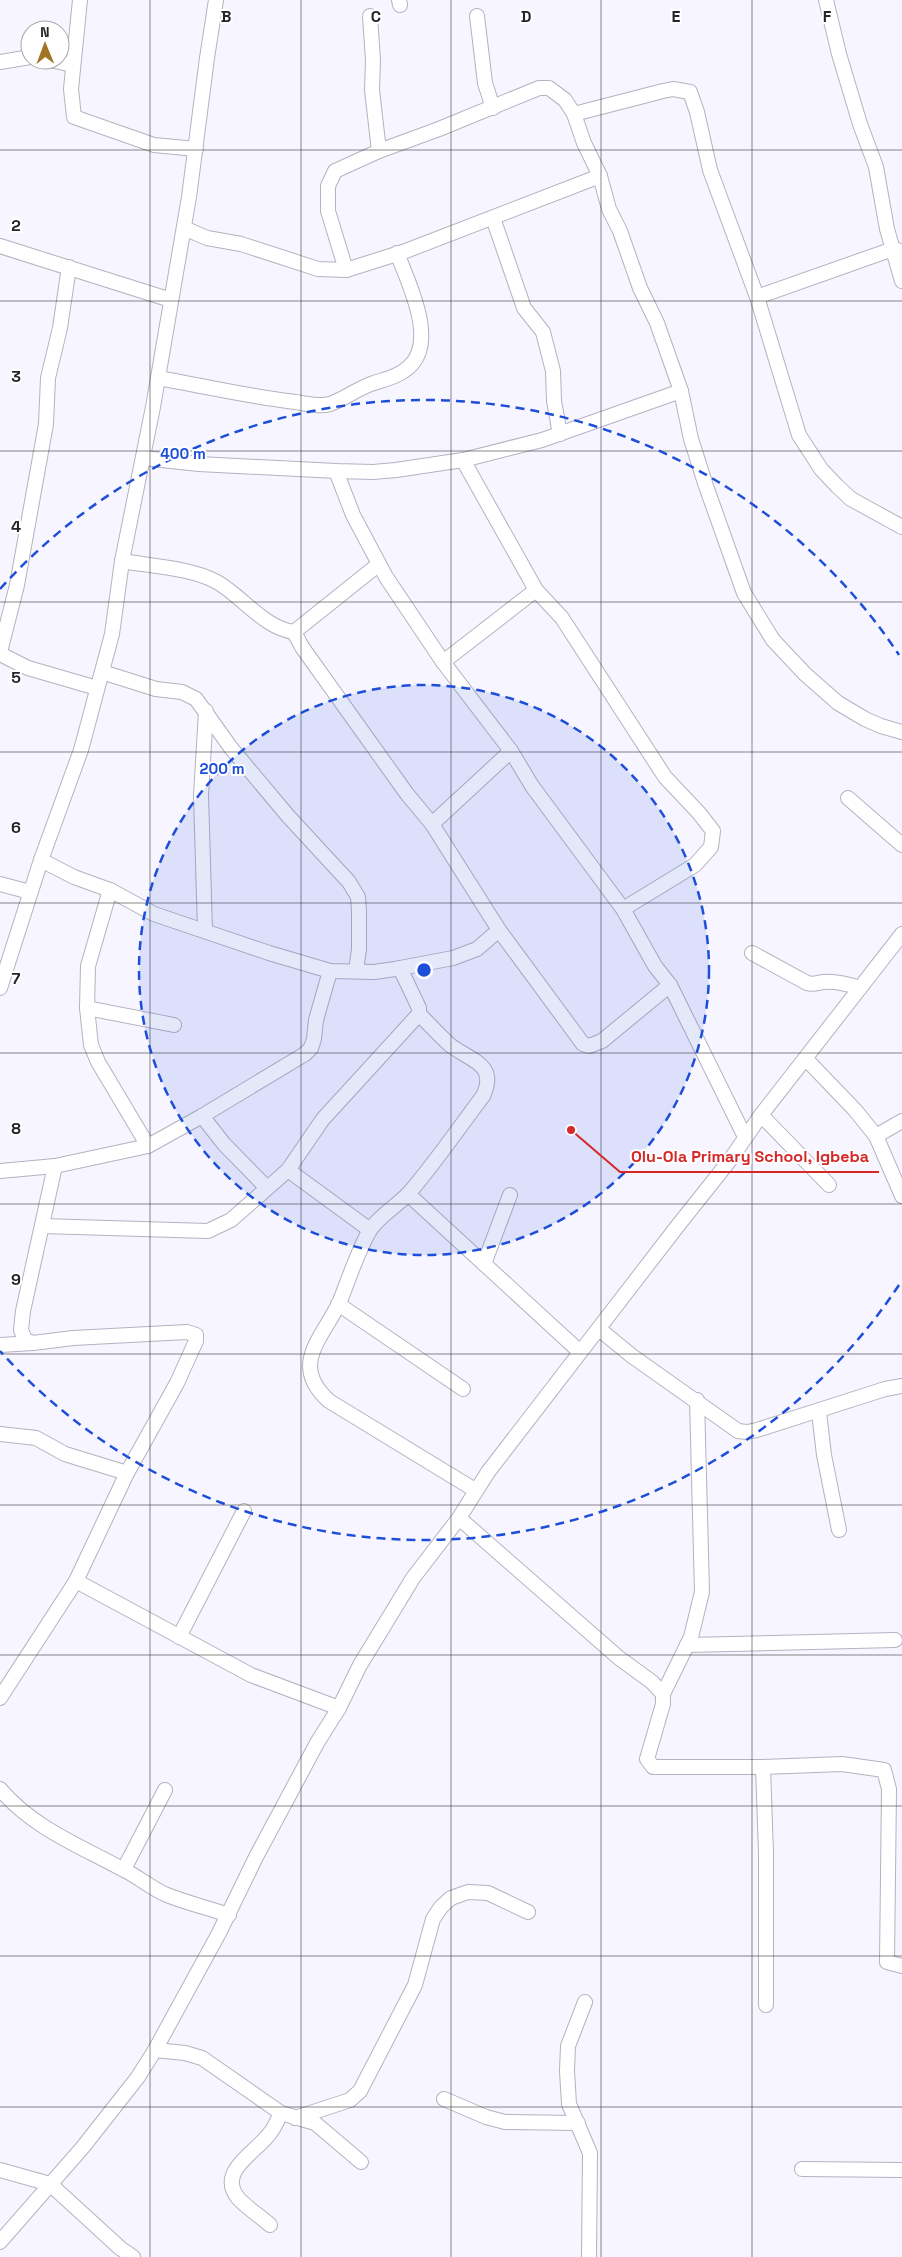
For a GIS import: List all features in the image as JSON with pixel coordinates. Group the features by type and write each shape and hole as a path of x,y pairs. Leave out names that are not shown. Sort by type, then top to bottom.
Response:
{"street":[{"path":"80,0 73,65 71,109 74,117 154,145 196,149"},
{"path":"0,988 30,892 81,750 112,634 122,561 158,378 184,228 216,0"},
{"path":"826,0 839,54 860,124 876,167 881,203 897,250 902,281"},
{"path":"370,16 372,90 379,151"},
{"path":"477,16 485,83 493,108"},
{"path":"0,62 20,59"},
{"path":"346,270 328,211 328,186 336,171 379,151 493,108 539,88 549,88 565,100 574,114 584,143 600,176 609,209 620,231 640,288 657,323 681,391 691,439 715,515 744,593 773,640 805,674 838,703 881,726 902,732"},
{"path":"574,114 673,89 690,92 698,112 710,170 757,297 779,365 790,410 800,435 821,468 852,499 902,527"},
{"path":"184,228 207,238 241,244 318,269 346,270 493,218 600,176"},
{"path":"493,218 524,308 543,332 553,371 554,400 560,434"},
{"path":"0,246 69,266 171,300"},
{"path":"757,297 897,250"},
{"path":"158,378 266,398 316,405 330,404 371,384 399,375 410,366 416,357 421,345 421,328 418,308 397,253"},
{"path":"69,266 60,328 48,378 46,424 17,585 0,653 28,668 97,688"},
{"path":"142,458 199,464 336,471 373,472 396,470 463,460 560,434 681,391"},
{"path":"463,460 536,590 562,618 665,777 699,812 713,831 711,847 695,865 623,909"},
{"path":"336,471 353,515 379,564 443,662 511,751 532,786 623,909 655,966 670,985 745,1138"},
{"path":"122,561 204,576 233,593 282,631 294,632 379,564"},
{"path":"443,662 536,590"},
{"path":"294,632 302,647 407,794 432,824 499,930 578,1038 589,1046 602,1041 670,985"},
{"path":"102,672 156,689 182,692 196,699 231,748 288,816 349,882 358,897 359,949 356,971"},
{"path":"205,930 201,796 206,711"},
{"path":"432,824 511,751"},
{"path":"848,798 902,845"},
{"path":"41,860 74,877 110,890 154,914 269,953 330,971 400,968 453,958 477,949 499,930"},
{"path":"0,884 30,892"},
{"path":"110,890 88,966 86,986 91,1044 98,1062 148,1146"},
{"path":"0,2242 122,2098 155,2050 229,1915 256,1857 317,1743 339,1708 360,1665 413,1578 459,1518 475,1490 704,1194 761,1115 902,934"},
{"path":"752,953 808,983 815,985 823,982 844,983 860,988"},
{"path":"42,1226 208,1231 231,1220 288,1170 323,1119 418,1014 419,1008 400,968"},
{"path":"0,1172 55,1166 148,1146 305,1054 311,1048 316,1020 330,971"},
{"path":"87,1008 174,1025"},
{"path":"418,1014 451,1045 481,1065 488,1076 488,1085 483,1096 408,1194 370,1230 338,1304 314,1346 310,1372 313,1383 318,1391 350,1415 475,1490"},
{"path":"806,1059 855,1110 876,1136 902,1196"},
{"path":"761,1115 829,1185"},
{"path":"202,1116 224,1144 267,1188"},
{"path":"876,1136 902,1121"},
{"path":"33,1343 25,1340 21,1330 23,1311 55,1166"},
{"path":"288,1170 370,1230"},
{"path":"408,1194 580,1352"},
{"path":"484,1264 510,1195"},
{"path":"338,1304 463,1389"},
{"path":"599,1329 632,1356 697,1400 738,1431 747,1432 819,1412 885,1389 902,1386"},
{"path":"0,1344 187,1332 196,1335 194,1347 177,1383 127,1473 76,1582 0,1698"},
{"path":"697,1400 702,1592 687,1645 663,1694 663,1704 647,1759 653,1767 763,1767 842,1764 884,1770 889,1788 887,1962 902,1966"},
{"path":"819,1412 824,1455 839,1530"},
{"path":"0,1434 36,1438 65,1454 127,1473"},
{"path":"179,1637 244,1511"},
{"path":"459,1518 619,1658 652,1682 663,1694"},
{"path":"76,1582 250,1675 339,1708"},
{"path":"687,1645 895,1640"},
{"path":"763,1767 766,1853 766,2005"},
{"path":"0,1789 17,1808 44,1827 91,1854 124,1869 166,1894 229,1915"},
{"path":"124,1869 165,1790"},
{"path":"295,2118 350,2100 360,2092 415,1985 433,1919 441,1907 451,1898 468,1892 488,1893 528,1912"},
{"path":"585,2002 568,2046 567,2071 569,2104 590,2153 589,2257"},
{"path":"155,2050 185,2053 202,2058 281,2113 315,2123 361,2162"},
{"path":"444,2099 505,2122 578,2123"},
{"path":"270,2225 238,2197 233,2187 232,2177 236,2167 270,2134 281,2113"},
{"path":"802,2169 902,2170"},
{"path":"0,2170 50,2184 120,2248 133,2257"}],"place":[{"name":"Olu-Ola Primary School, Igbeba","path":"571,1130"}]}
